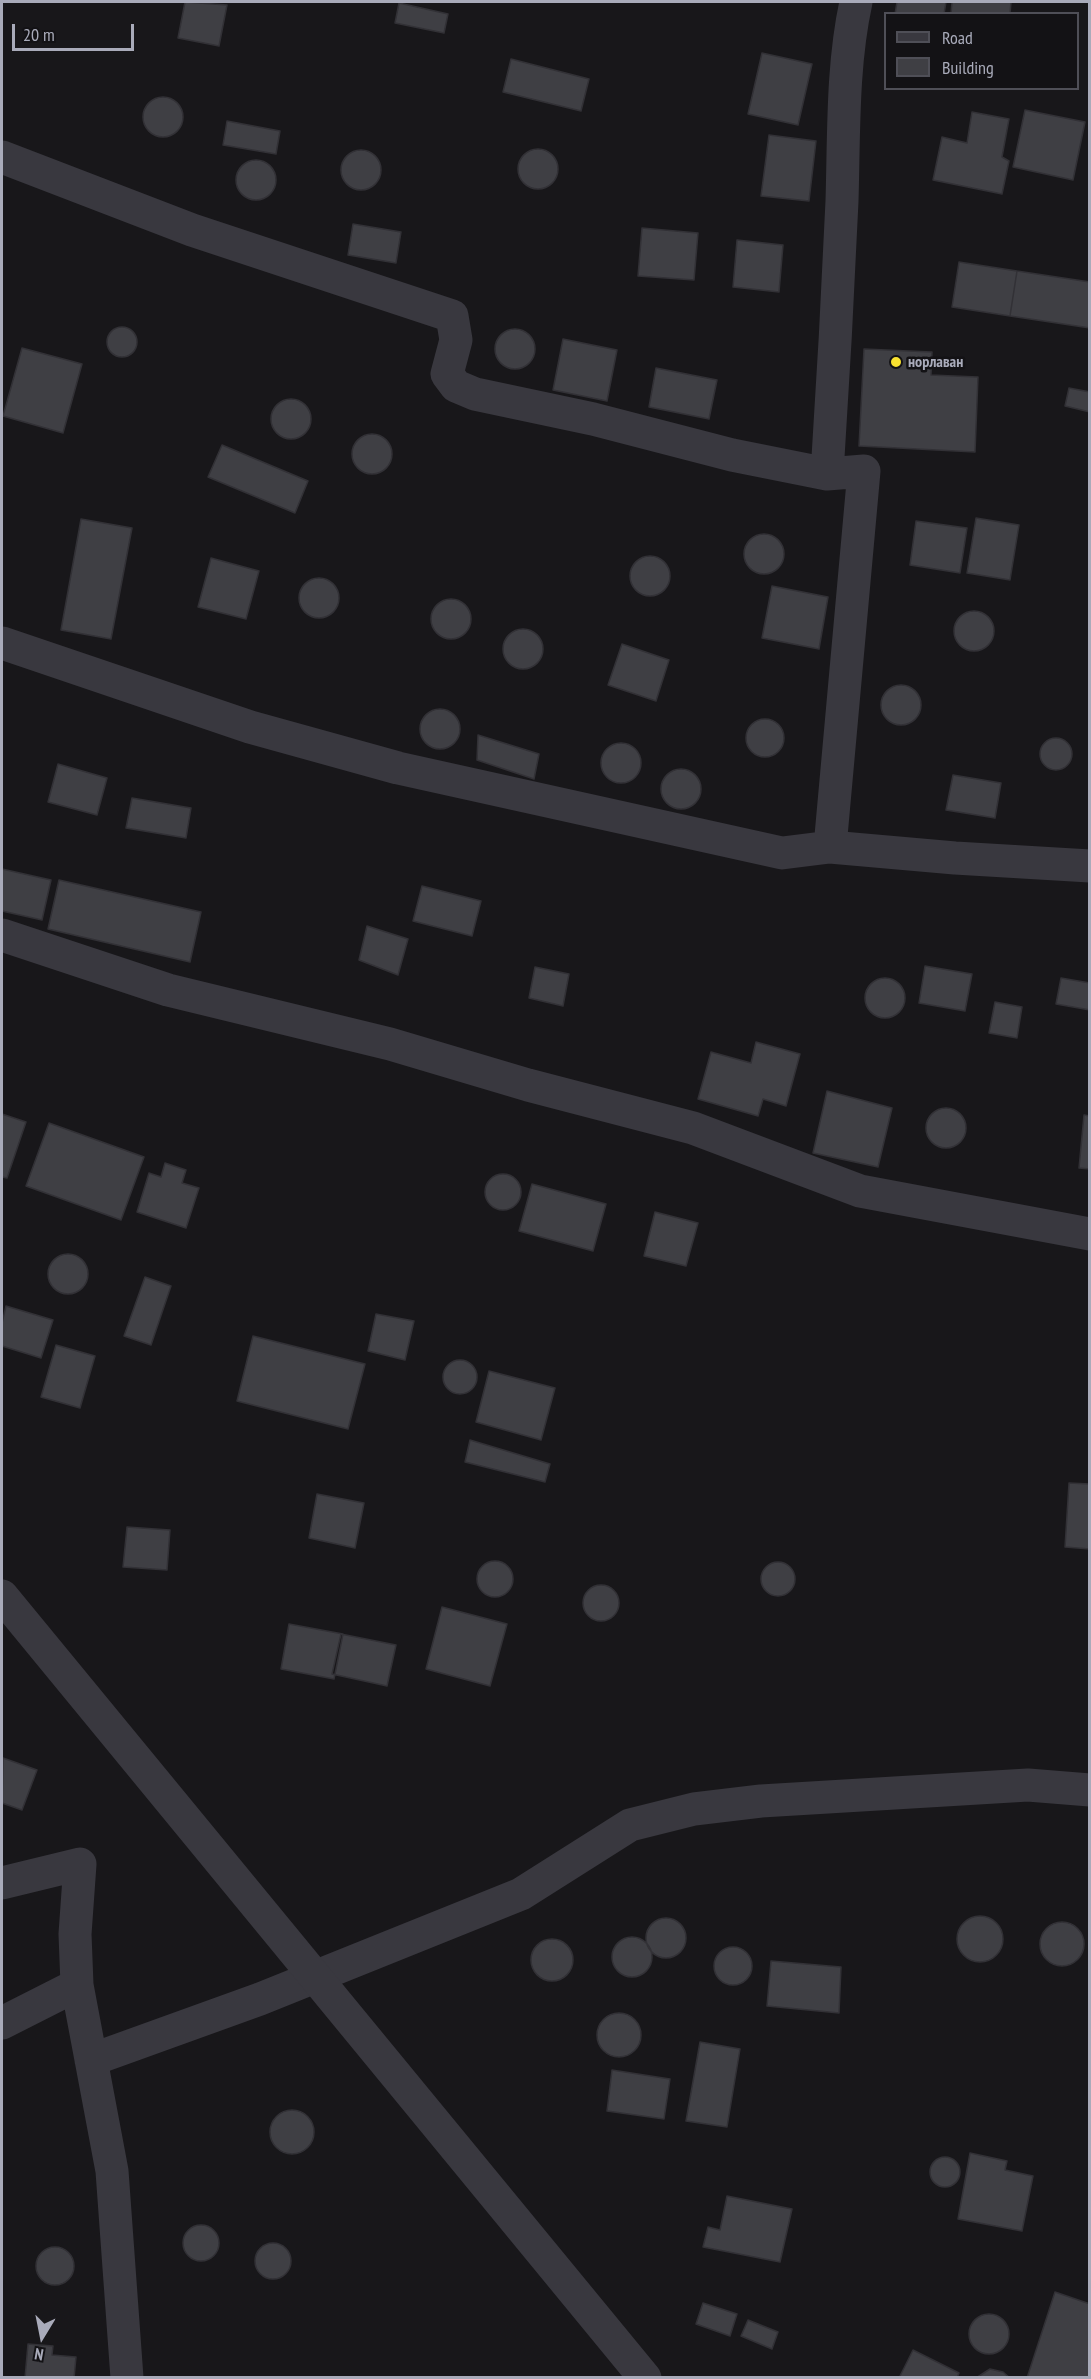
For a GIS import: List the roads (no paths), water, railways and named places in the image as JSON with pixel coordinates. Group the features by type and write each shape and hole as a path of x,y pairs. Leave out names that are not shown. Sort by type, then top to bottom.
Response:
{"street":[{"path":"827,474 837,321 845,109 850,28 856,2"},
{"path":"2,157 192,230 452,316 456,340 447,374 456,386 475,394 593,419 732,455 827,474 864,471 830,847"},
{"path":"2,643 250,727 398,768 782,853 830,847 955,858 1089,866"},
{"path":"2,935 168,990 390,1044 528,1085 693,1128 860,1191 1089,1234"},
{"path":"2,1596 312,1976 645,2378"},
{"path":"91,2060 260,1999 312,1976 521,1894 630,1825 694,1809 761,1801 1028,1785 1089,1790"},
{"path":"2,1883 80,1864 75,1934 77,1985 112,2171 127,2378"},
{"path":"2,2024 77,1985"}],"place":[{"name":"норлаван","path":"896,362"}]}
